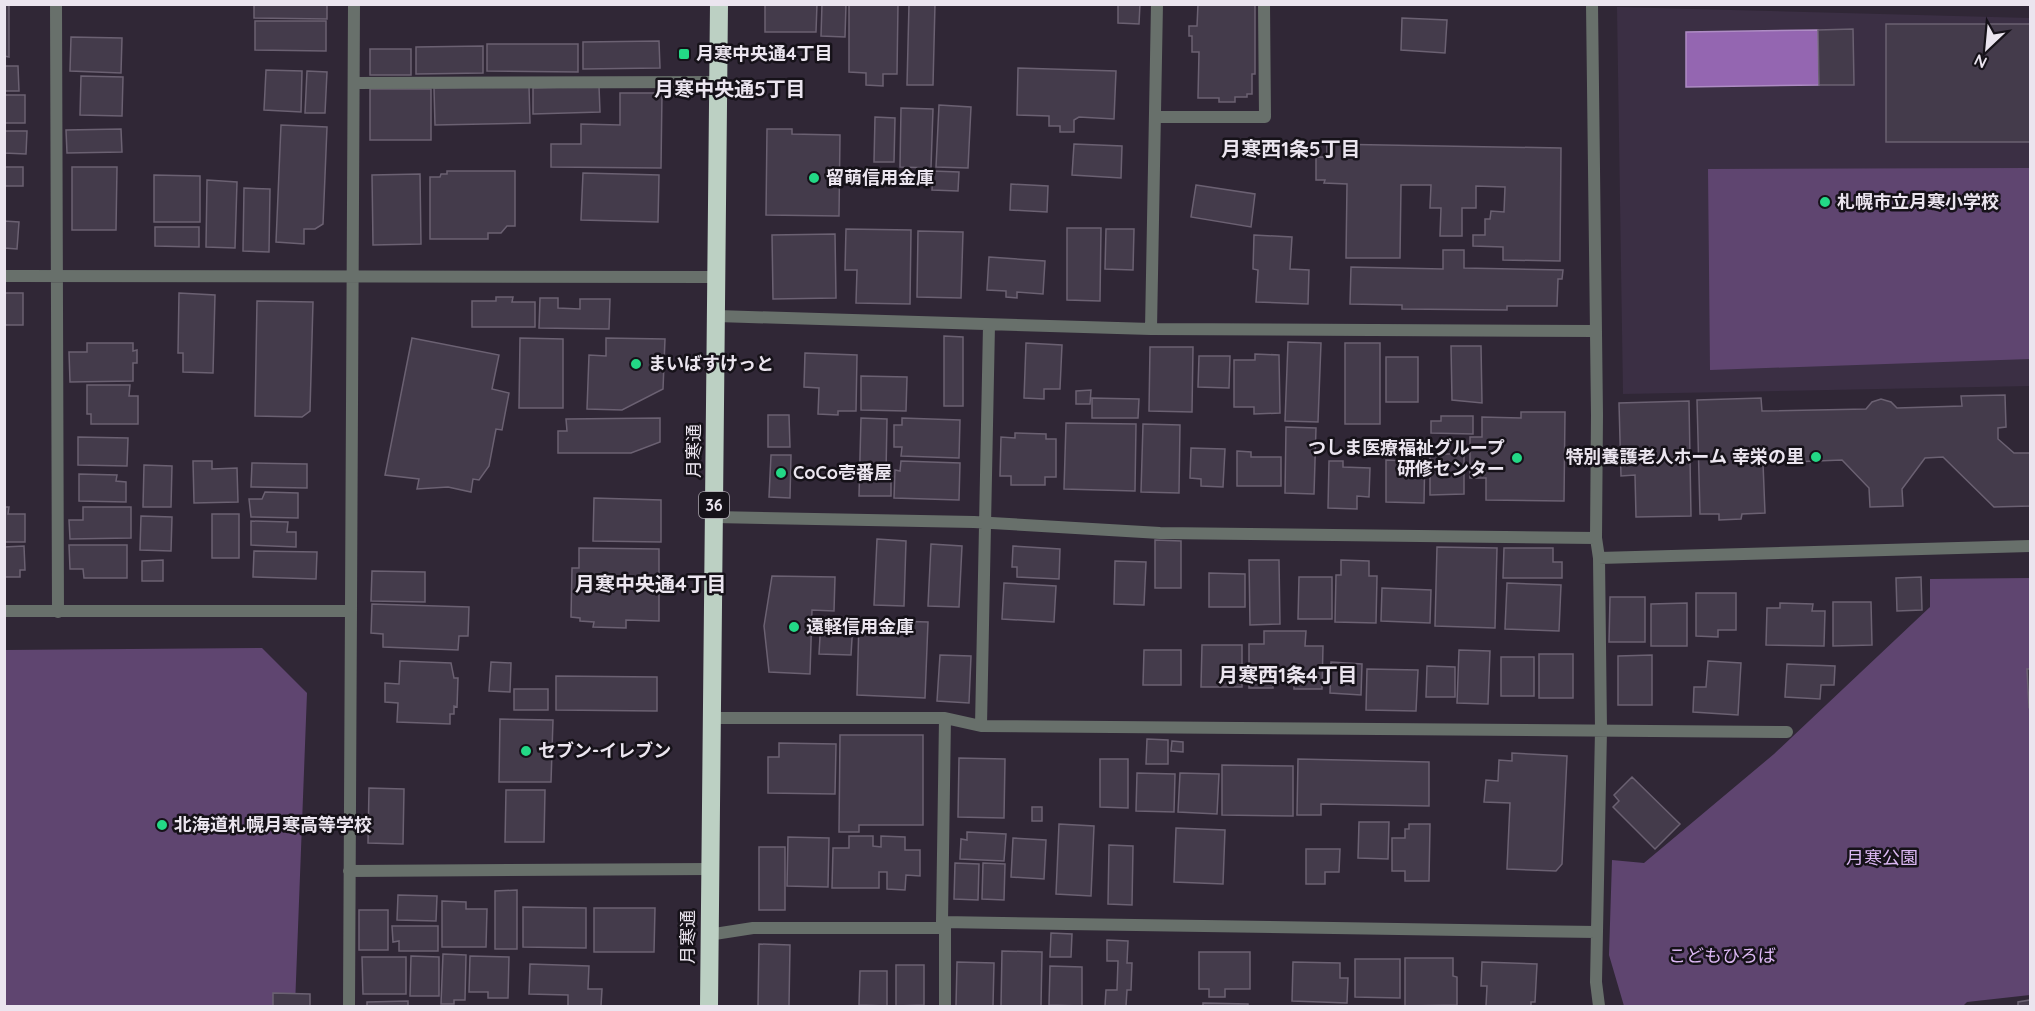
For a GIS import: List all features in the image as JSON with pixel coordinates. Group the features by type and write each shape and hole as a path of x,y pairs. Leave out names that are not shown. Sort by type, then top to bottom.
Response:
{"highway":[{"name":"月寒通","path":"709,1006 719,4"}],"street":[{"path":"56,4 58,612"},
{"path":"349,1006 354,4"},
{"path":"1151,329 1157,4"},
{"path":"1156,117 1265,117 1264,4"},
{"path":"1592,4 1596,538 1599,558 1601,730 1596,932 1596,982 1599,1006"},
{"path":"354,83 718,82"},
{"path":"4,276 715,277"},
{"path":"717,316 1151,329 1596,331"},
{"path":"981,726 989,325"},
{"path":"714,517 986,524 1160,533 1596,538"},
{"path":"1599,558 2031,546"},
{"path":"4,611 351,611"},
{"path":"712,718 945,718 981,726 1787,732"},
{"path":"945,718 943,925 945,1006"},
{"path":"349,871 711,869"},
{"path":"708,934 753,928 943,925 1596,932"}],"shaded area":[{"name":"札幌市立月寒小学校","path":"1617,7 2030,18 2030,386 1623,394"},
{"path":"1818,30 1819,85 1686,87 1686,32"}],"green space":[{"path":"2030,168 2030,359 1710,370 1708,169"},
{"name":"月寒公園","path":"2030,578 2030,995 1967,1002 1963,1006 1624,1006 1609,955 1612,860 1644,863 1774,754 1930,607 1930,579"},
{"name":"北海道札幌月寒高等学校","path":"262,648 307,693 295,1006 5,1006 4,650"}],"building":[{"path":"4,4 9,4 9,57 4,56"},
{"path":"254,4 327,4 327,19 254,18"},
{"path":"765,4 817,4 816,32 765,32"},
{"path":"822,4 846,4 845,37 821,36"},
{"path":"849,4 898,4 897,74 883,74 883,86 866,85 866,73 849,72"},
{"path":"909,4 935,4 933,85 907,85"},
{"path":"1118,4 1140,4 1139,24 1118,23"},
{"path":"1198,4 1255,4 1255,74 1252,74 1252,94 1247,94 1247,97 1235,97 1235,102 1219,102 1219,98 1198,98 1199,52 1192,52 1192,36 1189,36 1189,26 1197,26"},
{"path":"1402,18 1447,20 1445,53 1401,50"},
{"path":"255,21 326,21 326,51 255,50"},
{"path":"1886,24 2030,24 2030,142 1886,142"},
{"path":"1853,29 1854,85 1819,85 1818,30"},
{"path":"71,37 122,38 121,73 70,71"},
{"path":"659,41 660,68 583,69 583,42"},
{"path":"487,44 578,44 578,72 487,71"},
{"path":"483,46 483,73 416,74 416,47"},
{"path":"370,49 411,49 411,75 370,75"},
{"path":"4,66 18,66 19,91 4,91"},
{"path":"1018,68 1116,71 1114,119 1079,117 1074,120 1074,132 1060,132 1060,126 1049,126 1049,116 1017,115"},
{"path":"266,70 302,71 301,112 264,110"},
{"path":"307,71 327,72 325,113 305,113"},
{"path":"81,76 123,77 122,116 80,115"},
{"path":"529,86 530,123 435,125 434,88"},
{"path":"599,86 600,112 533,114 533,88"},
{"path":"370,89 431,89 431,140 370,140"},
{"path":"620,93 662,93 661,168 551,167 551,144 581,144 581,124 620,125"},
{"path":"4,95 25,95 25,123 4,123"},
{"path":"939,105 971,107 968,168 936,167"},
{"path":"901,108 933,109 931,168 900,167"},
{"path":"875,117 895,118 894,162 874,162"},
{"path":"281,125 327,127 323,224 315,229 304,229 304,244 276,242"},
{"path":"121,129 122,152 67,153 66,130"},
{"path":"767,129 792,129 792,134 840,135 839,216 766,215"},
{"path":"4,131 27,131 26,154 4,153"},
{"path":"1074,144 1122,146 1121,178 1072,175"},
{"path":"1327,144 1561,148 1560,261 1503,260 1503,247 1473,246 1473,235 1485,235 1485,219 1490,219 1491,211 1504,212 1505,187 1476,186 1476,208 1462,208 1462,236 1440,236 1441,208 1430,208 1431,185 1401,185 1400,258 1346,258 1347,184 1324,183 1325,180 1316,180 1316,157 1327,157"},
{"path":"4,167 23,167 23,186 4,186"},
{"path":"72,167 117,167 116,230 72,230"},
{"path":"447,171 515,171 515,226 507,226 501,233 488,233 488,239 430,239 430,177 440,177 441,174 447,174"},
{"path":"933,171 959,172 958,191 932,190"},
{"path":"583,173 659,175 658,222 581,220"},
{"path":"420,174 421,244 373,245 372,175"},
{"path":"154,175 200,176 200,222 154,222"},
{"path":"207,180 237,182 235,248 206,247"},
{"path":"1011,184 1048,186 1047,212 1010,210"},
{"path":"1196,185 1255,194 1251,227 1191,217"},
{"path":"244,188 270,189 269,252 243,251"},
{"path":"4,221 19,222 17,249 4,248"},
{"path":"155,227 199,227 199,247 155,246"},
{"path":"1067,228 1101,228 1100,301 1067,300"},
{"path":"846,229 911,230 910,304 856,303 857,270 845,270"},
{"path":"1106,229 1134,229 1133,270 1105,269"},
{"path":"918,231 963,232 961,298 917,297"},
{"path":"835,234 836,298 773,299 772,235"},
{"path":"1254,235 1292,237 1290,269 1309,270 1308,304 1256,302 1258,270 1253,269"},
{"path":"1443,250 1464,250 1464,268 1563,270 1562,279 1558,279 1557,306 1507,306 1507,310 1402,309 1402,305 1350,304 1351,267 1443,269"},
{"path":"989,257 1045,261 1043,294 1017,292 1017,298 1006,297 1006,291 987,290"},
{"path":"4,293 23,293 23,325 4,325"},
{"path":"179,293 215,295 213,373 183,372 183,353 178,353"},
{"path":"496,297 513,297 512,302 535,302 535,327 472,327 472,301 496,301"},
{"path":"540,298 558,298 558,308 580,309 580,299 610,299 609,329 539,328"},
{"path":"257,301 313,302 310,411 302,417 255,416"},
{"path":"944,336 963,337 963,406 944,406"},
{"path":"412,338 499,355 492,389 509,393 502,430 496,429 489,466 479,480 473,479 471,492 448,487 417,489 419,479 385,475"},
{"path":"520,338 563,339 563,408 519,408"},
{"path":"606,338 665,339 663,389 622,410 587,409 589,355 606,356"},
{"path":"1288,342 1321,343 1318,422 1285,421"},
{"path":"87,343 133,343 133,351 137,350 137,363 133,363 133,381 70,382 69,352 87,352"},
{"path":"1026,343 1062,345 1060,389 1044,389 1044,399 1024,398"},
{"path":"1345,343 1380,343 1380,424 1345,424"},
{"path":"1451,346 1481,346 1482,403 1452,400"},
{"path":"1150,347 1193,347 1192,412 1149,411"},
{"path":"805,353 857,355 856,411 838,411 838,415 818,414 819,388 804,387"},
{"path":"1255,354 1279,355 1280,413 1254,414 1254,407 1234,407 1234,360 1255,360"},
{"path":"1199,356 1230,356 1229,388 1198,387"},
{"path":"1386,357 1418,357 1418,402 1386,402"},
{"path":"861,376 907,377 906,411 861,410"},
{"path":"87,385 130,385 129,396 138,396 138,424 91,424 91,414 87,414"},
{"path":"1091,390 1090,404 1076,404 1076,391"},
{"name":"特別養護老人ホーム 幸栄の里","path":"2005,395 2006,427 1998,428 1998,439 2014,453 2030,453 2030,506 1994,507 1943,457 1925,458 1902,489 1903,506 1870,507 1869,488 1842,460 1763,463 1765,513 1742,514 1741,519 1719,520 1719,514 1700,514 1697,400 1761,398 1762,411 1866,409 1872,402 1881,399 1891,402 1897,408 1962,406 1961,396"},
{"path":"1092,398 1139,399 1138,418 1092,418"},
{"path":"1689,401 1691,516 1636,517 1635,475 1621,476 1619,403"},
{"name":"つしま医療福祉グループ 研修センター","path":"1521,412 1565,412 1564,501 1486,500 1486,478 1470,478 1470,437 1482,437 1482,417 1521,418"},
{"path":"768,415 789,415 790,447 768,447"},
{"path":"1441,416 1473,416 1473,434 1431,433 1431,421 1441,421"},
{"path":"660,418 660,442 631,453 558,453 558,431 567,431 566,419"},
{"path":"861,418 887,419 886,473 891,473 891,496 859,496"},
{"path":"902,418 960,420 959,458 901,456 902,447 894,447 894,425 902,425"},
{"path":"1066,423 1136,424 1135,491 1064,489"},
{"path":"1143,424 1180,425 1179,493 1141,492"},
{"path":"1286,427 1316,428 1314,494 1285,493"},
{"path":"1015,433 1046,434 1046,439 1056,439 1056,477 1045,477 1045,485 1011,485 1011,476 1000,476 1001,437 1015,438"},
{"path":"78,437 128,438 127,466 78,465"},
{"path":"1191,448 1225,449 1223,487 1201,486 1201,479 1190,478"},
{"path":"1408,449 1425,449 1424,503 1386,502 1386,460 1408,461"},
{"path":"1237,451 1251,452 1251,457 1281,457 1281,486 1237,486"},
{"path":"1430,454 1464,454 1464,494 1430,495"},
{"path":"771,455 791,455 790,498 769,497"},
{"path":"193,461 212,461 212,469 237,468 238,502 194,503"},
{"path":"901,461 960,463 959,500 894,498 895,470 900,471"},
{"path":"1329,461 1343,461 1343,467 1370,468 1369,497 1357,496 1357,509 1328,508"},
{"path":"252,463 307,464 307,488 251,487"},
{"path":"144,465 172,466 171,507 143,507"},
{"path":"79,474 117,475 116,481 126,482 126,502 79,501"},
{"path":"265,492 298,493 298,518 251,517 249,499 262,499"},
{"path":"594,498 661,500 661,542 593,541"},
{"path":"4,507 9,507 8,514 25,514 25,542 4,542"},
{"path":"83,507 131,507 131,538 70,539 69,520 83,520"},
{"path":"212,514 239,514 239,558 212,558"},
{"path":"141,516 172,517 171,551 140,550"},
{"path":"251,521 288,522 287,532 296,532 296,547 251,545"},
{"path":"877,539 906,541 904,606 874,605"},
{"path":"1155,540 1181,541 1181,588 1155,588"},
{"path":"931,544 962,546 959,607 928,606"},
{"path":"69,545 127,545 127,578 84,578 83,569 70,569"},
{"path":"24,546 25,570 20,570 20,577 4,577 4,547"},
{"path":"1013,546 1060,549 1059,579 1017,577 1017,567 1012,567"},
{"path":"1437,547 1497,548 1495,628 1435,626"},
{"path":"579,548 659,549 659,621 626,620 626,628 593,627 594,622 580,621 580,618 571,617 572,568 579,568"},
{"path":"1504,548 1553,548 1553,562 1562,562 1562,578 1503,578"},
{"path":"254,551 317,552 316,579 253,577"},
{"path":"163,560 163,581 142,581 142,561"},
{"path":"1249,560 1279,560 1280,624 1250,625"},
{"path":"1341,560 1369,561 1369,576 1377,576 1376,623 1335,622 1336,575 1341,575"},
{"path":"1115,561 1146,562 1144,605 1114,604"},
{"path":"372,571 425,572 425,602 371,601"},
{"path":"1209,573 1245,574 1245,607 1209,607"},
{"path":"772,576 835,577 834,611 812,610 810,674 769,672 764,626"},
{"path":"1299,577 1332,577 1332,619 1298,619"},
{"path":"1921,577 1922,610 1897,611 1896,578"},
{"path":"1004,583 1056,586 1054,622 1002,619"},
{"path":"1507,583 1561,585 1559,631 1505,629"},
{"path":"1382,588 1431,590 1430,623 1381,621"},
{"path":"1696,593 1736,593 1736,630 1718,630 1718,637 1696,636"},
{"path":"1610,597 1645,597 1645,642 1609,642"},
{"path":"1833,602 1871,602 1872,645 1833,646"},
{"path":"1687,603 1687,646 1651,646 1651,604"},
{"path":"1780,603 1813,604 1812,611 1825,611 1824,646 1766,645 1767,608 1780,608"},
{"path":"372,604 469,607 468,636 459,636 458,650 383,647 383,634 371,633"},
{"path":"821,620 853,622 851,655 819,654"},
{"path":"859,620 928,622 925,698 857,695"},
{"path":"1264,631 1306,631 1305,646 1323,646 1322,689 1294,689 1294,682 1273,682 1273,688 1249,688 1249,644 1264,644"},
{"path":"1202,645 1242,645 1242,687 1201,687"},
{"path":"1144,650 1181,650 1181,685 1143,685"},
{"path":"1459,650 1490,651 1488,704 1457,703"},
{"path":"1539,654 1573,654 1573,698 1539,698"},
{"path":"940,655 971,656 969,703 937,701"},
{"path":"1652,655 1652,705 1618,705 1618,656"},
{"path":"1501,657 1534,657 1534,696 1501,696"},
{"path":"400,661 451,663 454,678 458,678 457,707 454,706 454,714 450,714 450,724 397,722 398,703 385,702 385,683 399,684"},
{"path":"1708,661 1741,663 1738,715 1693,712 1694,687 1706,687"},
{"path":"491,662 511,663 510,692 489,691"},
{"path":"1331,662 1362,664 1361,695 1330,693"},
{"path":"1787,664 1835,666 1834,685 1821,685 1820,699 1785,697"},
{"path":"1427,666 1455,667 1455,697 1426,697"},
{"path":"1367,669 1418,670 1416,711 1366,710"},
{"path":"2027,669 2030,669 2029,707"},
{"path":"556,676 657,677 657,711 556,710"},
{"path":"514,689 548,689 548,710 514,710"},
{"name":"セブン-イレブン","path":"500,719 553,720 551,782 499,782"},
{"path":"840,735 923,735 923,825 859,825 859,832 839,832"},
{"path":"1147,739 1168,740 1168,764 1146,764"},
{"path":"1172,741 1183,742 1183,752 1171,751"},
{"path":"779,743 836,744 835,794 768,793 768,757 779,757"},
{"path":"1512,753 1567,756 1562,864 1556,871 1507,869 1510,803 1484,802 1486,780 1498,781 1499,760 1512,761"},
{"path":"959,758 1005,759 1004,818 958,817"},
{"path":"1100,759 1128,759 1128,808 1100,807"},
{"path":"1298,759 1429,762 1429,806 1321,804 1321,815 1297,815"},
{"path":"1222,765 1293,766 1293,816 1222,815"},
{"path":"1137,773 1175,774 1174,812 1136,811"},
{"path":"1180,773 1219,774 1217,814 1178,812"},
{"path":"1632,777 1680,824 1655,849 1613,807 1619,801 1614,795"},
{"path":"369,788 404,789 403,844 368,843"},
{"path":"506,790 545,790 544,842 505,842"},
{"path":"1032,807 1042,807 1042,821 1032,821"},
{"path":"1359,822 1389,822 1388,859 1358,858"},
{"path":"1059,824 1094,826 1091,896 1056,894"},
{"path":"1409,824 1430,824 1429,881 1405,881 1405,871 1392,871 1392,838 1405,838 1405,829 1409,829"},
{"path":"1176,828 1225,830 1223,884 1174,882"},
{"path":"967,832 1006,834 1004,861 960,859 961,839 967,840"},
{"path":"849,836 873,836 873,846 881,847 881,836 905,837 905,850 920,850 920,876 906,875 905,890 887,889 887,872 879,872 879,888 832,888 833,848 849,848"},
{"path":"788,837 829,838 828,887 787,886"},
{"path":"1013,838 1046,840 1044,879 1011,877"},
{"path":"1109,845 1133,846 1132,905 1108,904"},
{"path":"759,847 785,847 785,910 759,910"},
{"path":"1306,849 1340,849 1339,872 1325,872 1325,884 1306,884"},
{"path":"955,863 979,864 978,900 954,899"},
{"path":"983,863 1005,864 1004,900 982,899"},
{"path":"517,890 517,949 495,949 495,891"},
{"path":"398,895 437,896 436,921 397,920"},
{"path":"442,901 466,902 466,909 487,909 486,947 442,947"},
{"path":"523,907 586,908 586,948 523,947"},
{"path":"594,908 655,908 654,952 594,952"},
{"path":"359,910 388,910 388,950 359,950"},
{"path":"392,926 438,926 438,951 399,951 399,941 393,942"},
{"path":"1051,933 1072,934 1071,957 1050,957"},
{"path":"1107,940 1128,941 1127,963 1132,963 1131,990 1127,990 1126,1006 1105,1006 1106,990 1117,990 1118,961 1107,961"},
{"path":"759,944 790,945 789,1006 758,1006"},
{"path":"1002,951 1042,952 1041,1006 1001,1006"},
{"path":"1199,952 1250,952 1250,989 1225,989 1225,997 1209,997 1209,989 1199,989"},
{"path":"443,954 466,955 465,1000 454,1000 454,1004 441,1004"},
{"path":"411,956 439,957 439,996 410,996"},
{"path":"470,956 509,957 508,998 488,998 488,992 469,992"},
{"path":"362,957 406,957 406,994 363,994"},
{"path":"1405,958 1453,958 1453,976 1457,977 1457,1005 1405,1006"},
{"path":"1355,959 1400,959 1400,998 1355,997"},
{"path":"957,962 994,963 993,1006 956,1006"},
{"path":"1293,962 1340,963 1340,978 1348,978 1347,1003 1292,1001"},
{"path":"1482,962 1537,964 1535,1002 1531,1002 1531,1006 1486,1006 1487,986 1481,986"},
{"path":"530,964 589,966 588,989 602,989 601,1006 568,1006 568,995 529,994"},
{"path":"896,965 924,965 924,1005 896,1006"},
{"path":"1050,966 1082,967 1082,1006 1049,1005"},
{"path":"860,971 887,971 887,1006 859,1005"},
{"path":"273,993 310,994 310,1006 273,1006"},
{"path":"2030,1000 2030,1006 2018,1006 2018,1002"},
{"path":"408,1001 408,1006 367,1006 367,1002"},
{"path":"1203,1003 1248,1004 1248,1006 1203,1006"}],"place":[{"name":"月寒中央通4丁目","path":"684,54"},
{"name":"留萌信用金庫","path":"814,178"},
{"name":"札幌市立月寒小学校","path":"1825,202"},
{"name":"まいばすけっと","path":"636,364"},
{"name":"特別養護老人ホーム 幸栄の里","path":"1816,457"},
{"name":"つしま医療福祉グループ 研修センター","path":"1517,458"},
{"name":"CoCo壱番屋","path":"781,473"},
{"name":"遠軽信用金庫","path":"794,627"},
{"name":"セブン-イレブン","path":"526,751"},
{"name":"北海道札幌月寒高等学校","path":"162,825"}],"district":[{"name":"月寒中央通5丁目","path":"730,89"},
{"name":"月寒西1条5丁目","path":"1291,149"},
{"name":"月寒中央通4丁目","path":"651,584"},
{"name":"月寒西1条4丁目","path":"1288,675"}],"park label":[{"name":"こどもひろば","path":"1722,956"}]}
